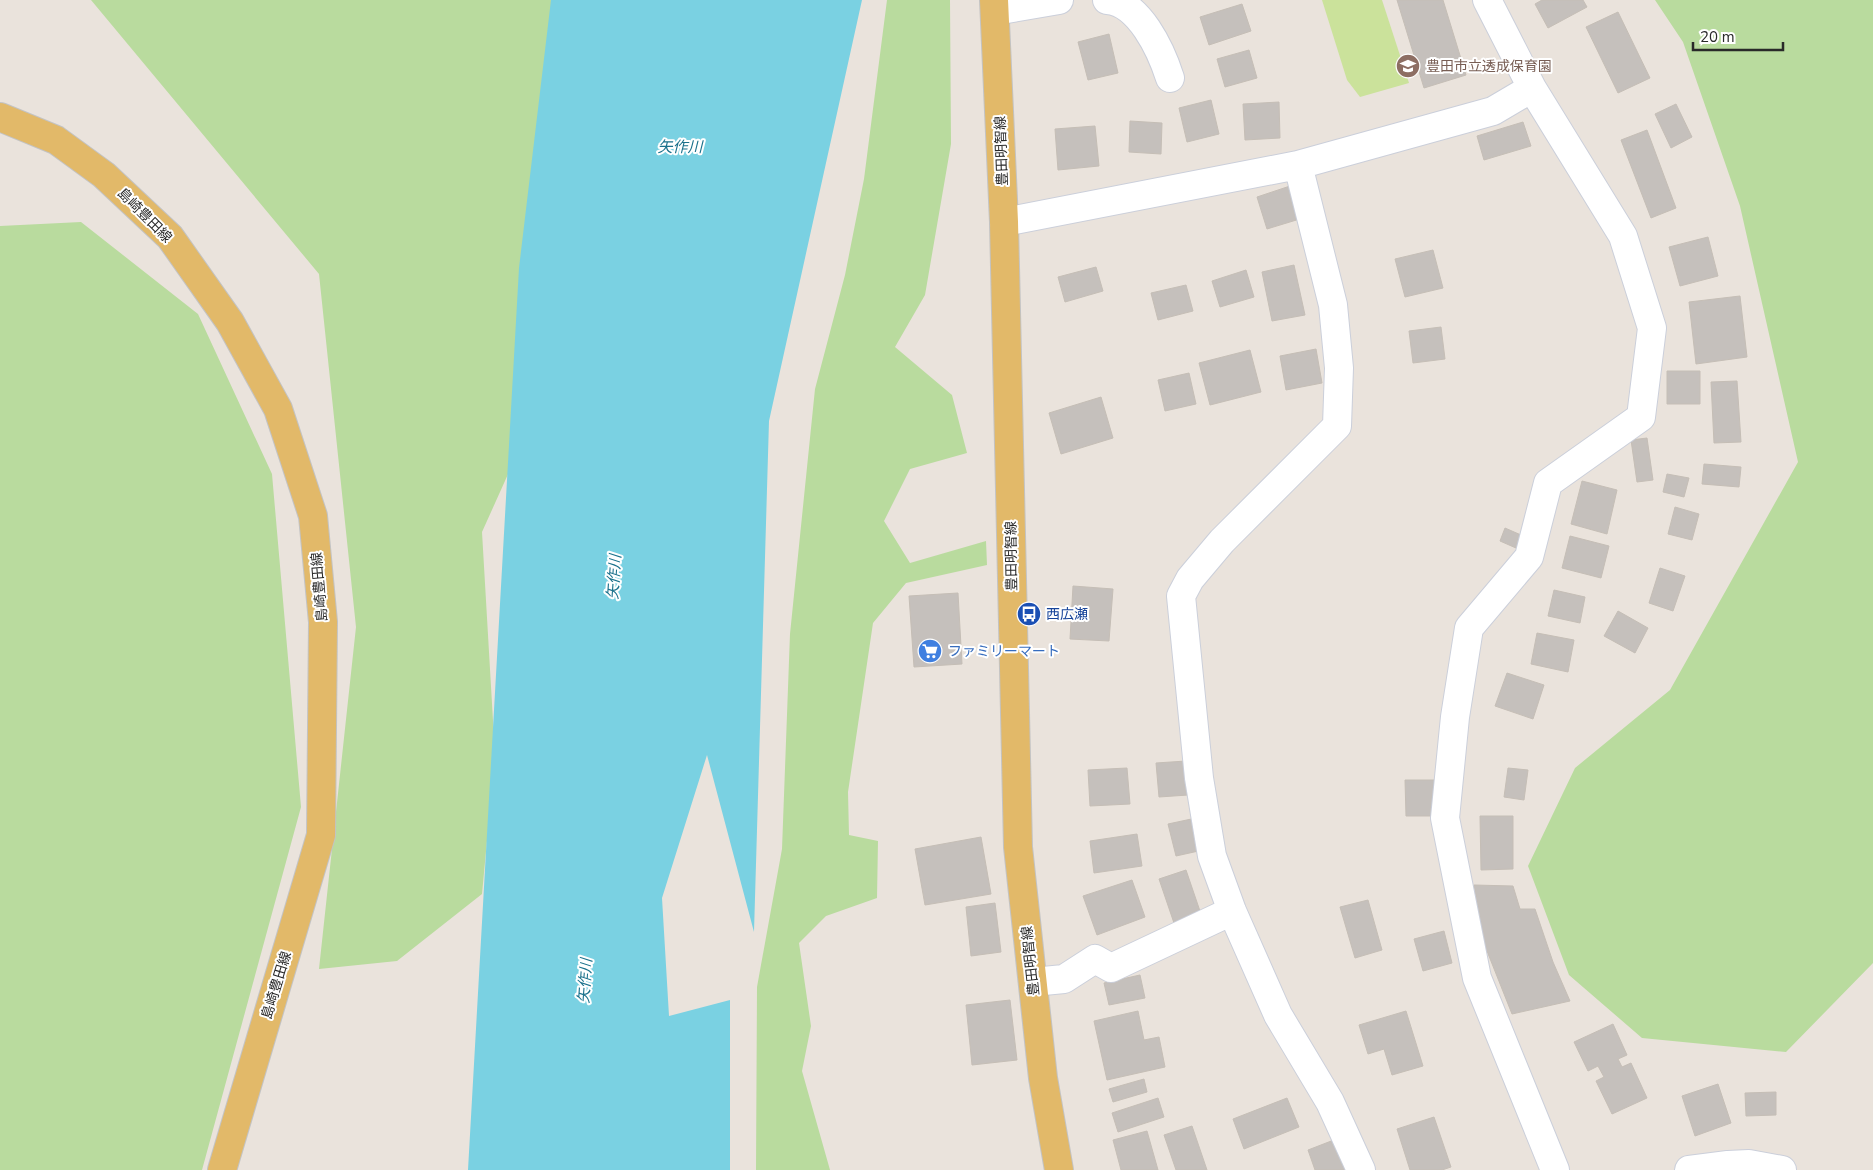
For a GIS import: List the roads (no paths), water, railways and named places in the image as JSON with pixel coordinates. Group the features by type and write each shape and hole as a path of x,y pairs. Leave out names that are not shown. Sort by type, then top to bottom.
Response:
{"main road":[{"name":"豊田明智線","path":"995,6 1004,222 1018,847 1043,1078 1059,1170"},
{"name":"島崎豊田線","path":"0,117 56,140 104,175 170,237 230,322 278,409 313,516 323,622 321,835 222,1170"}],"street":[{"path":"995,6 1059,0"},
{"path":"1106,0 1115,1 1142,20 1164,59 1170,78"},
{"path":"1487,0 1532,88 1623,236 1652,328 1641,417 1548,483 1529,557 1469,628 1455,717 1446,818 1477,978 1555,1170"},
{"path":"1004,222 1298,165 1493,111 1532,88"},
{"path":"1298,165 1334,305 1339,368 1336,426 1222,541 1190,579 1181,596 1199,778 1212,856 1232,911 1278,1015 1330,1102 1361,1170"},
{"path":"1033,982 1064,978 1095,959 1111,968 1232,911"},
{"path":"1689,1170 1749,1164 1782,1170"}],"water":[{"name":"矢作川","path":"551,0 862,0 769,421 754,932 707,755 662,898 669,1016 730,1000 730,1170 468,1170 519,268"}],"place":[{"name":"豊田市立透成保育園","path":"1408,66"},
{"name":"西広瀬","path":"1029,614"},
{"name":"ファミリーマート","path":"930,651"}]}
